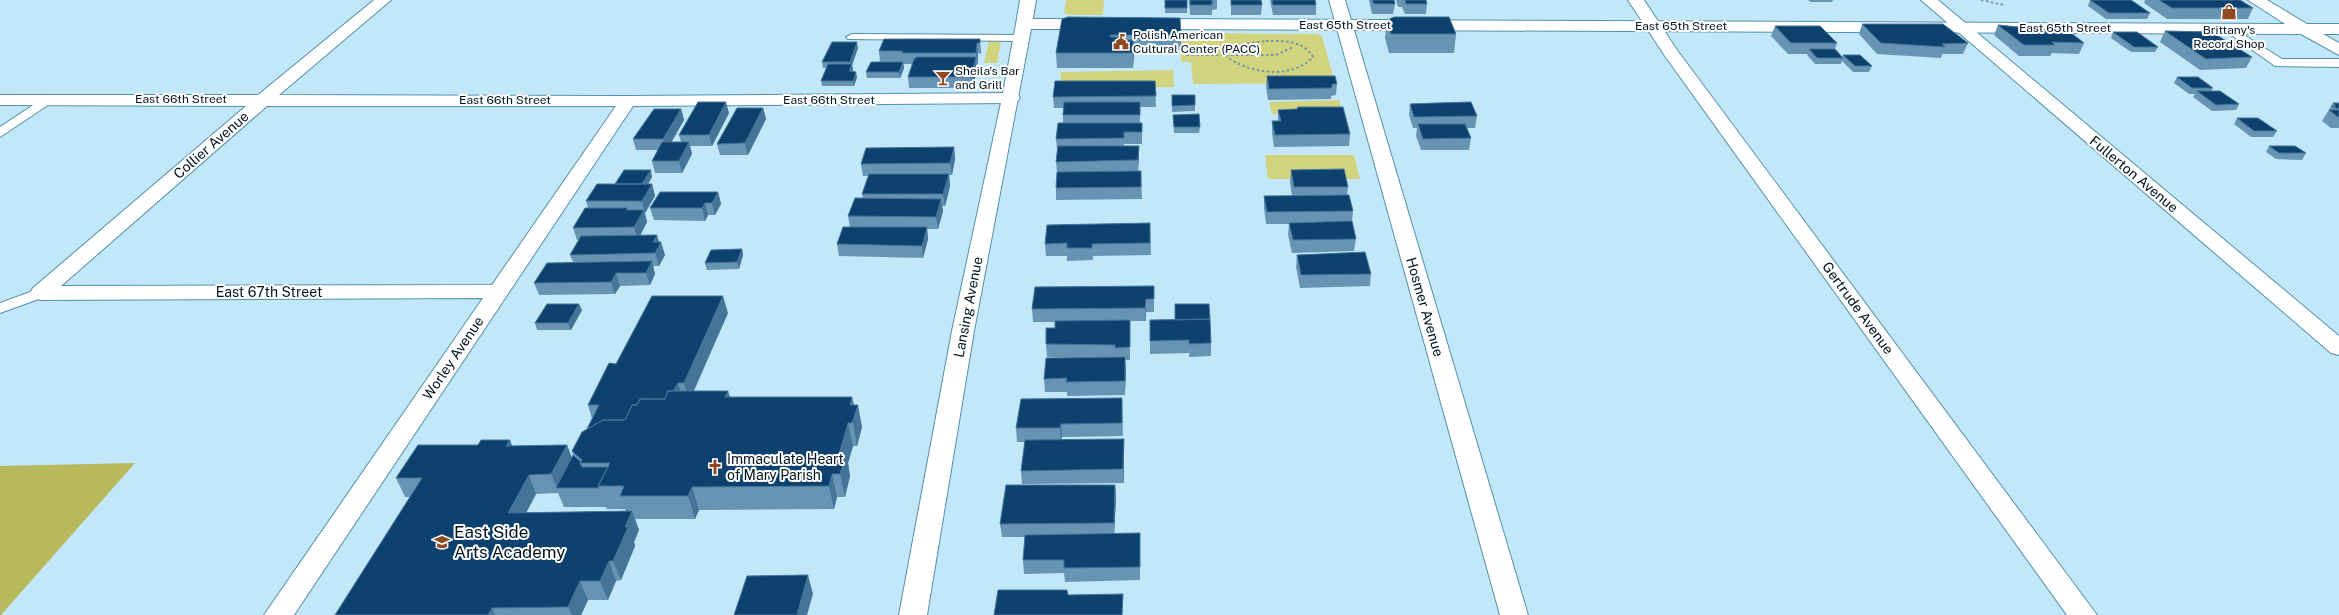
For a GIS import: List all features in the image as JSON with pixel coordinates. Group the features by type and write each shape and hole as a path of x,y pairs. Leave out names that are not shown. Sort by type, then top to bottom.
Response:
{"street":[{"name":"Collier Avenue","path":"41,293 264,99 383,0"},
{"name":"Lansing Avenue","path":"913,615 963,331 1011,98 1028,0"},
{"name":"Hosmer Avenue","path":"1337,0 1514,615"},
{"name":"Gertrude Avenue","path":"1636,0 1676,59 2083,615"},
{"name":"Fullerton Avenue","path":"1929,0 2339,348"},
{"path":"2256,0 2339,50"},
{"path":"1022,31 1107,24"},
{"name":"East 65th Street","path":"1131,24 2339,29"},
{"name":"East 66th Street","path":"0,100 264,99 628,101 1011,98"},
{"name":"Worley Avenue","path":"278,615 628,101"},
{"name":"East 67th Street","path":"41,293 498,291"}],"lane":[{"path":"2228,28 2279,63 2339,63"},
{"path":"852,37 1022,31"},
{"path":"0,133 48,100"},
{"path":"0,308 41,293"}],"path":[{"path":"1184,39 1185,54 1225,55 1276,55 1305,41"},
{"path":"1255,41 1277,41 1298,44 1311,52 1313,56 1311,61 1304,65 1282,70 1249,69 1234,64 1225,55 1225,52 1236,45 1255,41"}],"shaded area":[{"path":"1066,0 1104,0 1103,15 1070,15 1064,13"},
{"path":"1180,33 1316,34 1322,36 1335,83 1193,84 1191,62 1181,62"},
{"path":"989,40 1001,42 997,63 984,63"},
{"path":"1173,70 1174,87 1060,90 1061,72"},
{"path":"1339,100 1343,114 1272,114 1269,102"},
{"path":"1265,155 1354,155 1360,179 1268,179"},
{"path":"135,463 1,615 0,615 0,466"}],"building":[{"path":"1165,0 1187,0 1187,8 1165,8"},
{"path":"1190,0 1212,0 1212,5 1190,5"},
{"path":"1231,0 1261,0 1262,5 1231,5"},
{"path":"1272,0 1315,0 1316,5 1273,5"},
{"path":"1372,0 1394,0 1395,4 1374,4"},
{"path":"1405,0 1426,0 1427,4 1406,4"},
{"path":"2090,0 2131,0 2150,13 2109,13"},
{"path":"2159,0 2240,0 2253,8 2172,8"},
{"path":"1068,17 1180,18 1181,35 1111,35 1110,37 1125,37 1125,40 1133,40 1133,53 1056,53 1062,19"},
{"path":"1394,17 1449,17 1456,34 1391,34 1387,20"},
{"path":"1862,24 1943,24 1968,43 1942,44 1945,47 1881,43"},
{"path":"1998,25 2070,32 2084,43 2052,42 2055,45 2024,45"},
{"path":"1775,26 1820,26 1837,43 1791,43"},
{"path":"2165,31 2212,32 2252,57 2206,59"},
{"path":"2113,32 2137,32 2158,47 2134,47"},
{"path":"884,39 980,39 980,43 977,43 976,53 902,53 903,51 879,51"},
{"path":"832,42 857,42 850,62 822,62"},
{"path":"1809,49 1835,49 1843,58 1817,58"},
{"path":"1843,55 1860,55 1872,66 1855,66"},
{"path":"917,57 976,57 971,77 908,77 914,59"},
{"path":"871,62 903,62 899,72 866,72"},
{"path":"828,64 852,64 849,71 856,72 853,81 821,81"},
{"path":"1267,76 1335,76 1337,84 1332,84 1332,88 1269,89"},
{"path":"2177,77 2198,77 2213,88 2192,88"},
{"path":"1055,81 1155,81 1156,96 1053,97"},
{"path":"2197,91 2220,91 2239,104 2216,105"},
{"path":"1172,95 1195,95 1195,105 1172,106"},
{"path":"698,102 726,102 709,135 679,135"},
{"path":"1064,102 1140,102 1140,115 1063,115"},
{"path":"1471,102 1477,116 1414,117 1410,104 1436,103"},
{"path":"2333,103 2339,103 2339,109 2331,106 2336,106"},
{"path":"1298,107 1343,107 1350,134 1275,135 1272,121 1281,121 1278,110 1297,109"},
{"path":"737,108 763,108 745,143 717,144"},
{"path":"654,109 681,109 663,139 633,139"},
{"path":"2329,110 2339,110 2339,117 2338,117"},
{"path":"1199,114 1200,127 1174,127 1173,115"},
{"path":"2237,118 2258,118 2277,131 2254,131"},
{"path":"1058,123 1142,123 1142,132 1124,132 1124,138 1056,139"},
{"path":"1418,124 1465,124 1471,138 1423,139"},
{"path":"662,142 689,142 679,161 652,161"},
{"path":"1058,146 1139,146 1138,160 1056,162"},
{"path":"2269,146 2295,146 2306,153 2279,153"},
{"path":"954,147 950,163 861,164 866,148"},
{"path":"1344,169 1348,187 1294,187 1291,170"},
{"path":"624,170 651,170 642,184 615,184"},
{"path":"1141,171 1141,187 1056,188 1057,172"},
{"path":"869,174 949,174 943,194 862,194"},
{"path":"597,184 652,184 642,201 586,201"},
{"path":"660,192 718,192 712,203 705,203 702,208 650,208"},
{"path":"1349,195 1353,211 1267,212 1264,196"},
{"path":"855,198 941,199 936,217 848,216"},
{"path":"585,208 628,208 626,210 644,210 634,227 573,228"},
{"path":"1352,221 1356,239 1293,240 1289,223"},
{"path":"1150,223 1150,243 1092,244 1092,248 1067,248 1067,243 1045,244 1047,225"},
{"path":"843,227 927,227 922,246 837,244"},
{"path":"657,235 653,242 661,242 655,253 570,255 581,236"},
{"path":"742,249 737,262 705,263 711,250"},
{"path":"1365,252 1371,274 1301,275 1297,255"},
{"path":"652,261 646,273 616,273 611,282 534,283 547,263"},
{"path":"1154,286 1154,299 1146,299 1145,308 1032,309 1035,287"},
{"path":"652,296 723,296 684,383 678,383 673,391 668,391 665,399 640,399 637,405 632,405 625,420 603,420 587,429 599,405 588,405 609,363 616,364"},
{"path":"547,304 579,304 568,323 535,323"},
{"path":"1175,304 1209,304 1210,319 1175,320"},
{"path":"1210,319 1211,343 1189,344 1189,340 1150,341 1150,320"},
{"path":"1130,320 1130,347 1115,348 1115,345 1046,344 1046,328 1055,328 1055,321"},
{"path":"1125,357 1125,381 1066,382 1067,378 1044,379 1046,358"},
{"name":"Immaculate Heart of Mary Parish","path":"668,391 728,391 725,397 852,397 850,405 858,405 852,423 848,423 839,454 846,454 840,474 832,474 829,486 692,487 688,496 620,496 624,486 598,486 610,463 580,463 582,460 572,451 582,432 603,420 625,420 632,405 637,405 640,399 665,399"},
{"path":"1122,398 1122,423 1061,424 1060,428 1016,428 1021,399"},
{"path":"1124,439 1123,469 1021,471 1025,440"},
{"path":"481,440 510,440 506,446 567,445 551,474 529,475 508,513 632,511 625,527 628,527 613,561 609,561 600,581 580,581 568,607 492,608 488,615 335,615 422,478 396,478 418,445 478,445"},
{"path":"573,455 581,462 582,467 608,467 598,486 599,488 556,488"},
{"path":"1006,485 1115,485 1114,523 1000,524"},
{"path":"1140,533 1140,567 1064,568 1064,560 1023,560 1025,535"},
{"path":"808,575 797,615 734,615 747,576"},
{"path":"998,590 1067,590 1068,595 1123,594 1122,615 994,615"}],"place":[{"name":"Brittany's Record Shop","path":"2229,12"},
{"name":"Polish American Cultural Center (PACC)","path":"1121,42"},
{"name":"Sheila's Bar and Grill","path":"943,78"},
{"name":"Immaculate Heart of Mary Parish","path":"715,467"},
{"name":"East Side Arts Academy","path":"442,542"}]}
